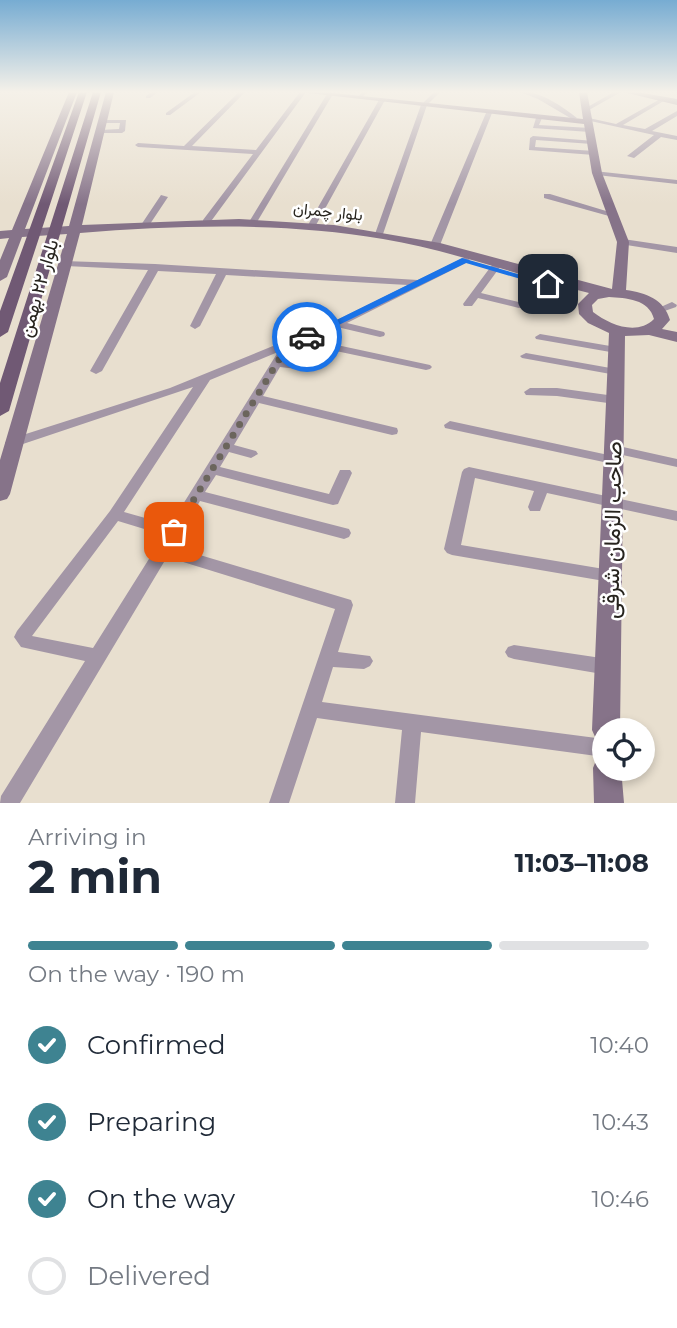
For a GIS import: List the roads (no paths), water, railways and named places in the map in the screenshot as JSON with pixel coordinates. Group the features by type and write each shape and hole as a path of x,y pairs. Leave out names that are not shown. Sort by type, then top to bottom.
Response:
{"main road":[{"name":"بلوار ۲۲ بهمن","path":"0,277 58,129"},
{"name":"بلوار ۲۲ بهمن","path":"0,332 70,129"},
{"name":"بلوار ۲۲ بهمن","path":"0,411 86,129"},
{"name":"بلوار ۲۲ بهمن","path":"0,494 12,443 66,263 100,129"},
{"path":"590,129 597,173 623,242 614,293 588,300 584,309 616,351 660,324 664,312"},
{"name":"بلوار چمران","path":"0,238 206,222 312,225 435,244 614,293 638,297 664,312 677,328"},
{"name":"بلوار چمران","path":"74,232 265,227 377,240 495,267 588,300"},
{"path":"647,331 677,337"},
{"name":"صاحب الزمان شرقی","path":"607,718 616,351"},
{"path":"608,781 609,803"}],"street":[{"path":"114,129 122,131"},
{"path":"186,148 205,129"},
{"path":"206,222 274,129"},
{"path":"253,222 306,129"},
{"path":"312,225 364,129"},
{"path":"379,234 416,129"},
{"path":"435,244 482,129"},
{"path":"533,138 531,149 589,129"},
{"path":"633,129 676,137"},
{"path":"645,132 650,129"},
{"path":"631,156 659,135"},
{"path":"138,145 257,152"},
{"path":"597,173 677,182"},
{"path":"547,196 612,214"},
{"path":"145,225 164,197"},
{"path":"623,242 676,252"},
{"path":"12,443 174,391 293,343 465,260"},
{"path":"66,263 416,282"},
{"path":"96,371 155,267"},
{"path":"468,304 495,267"},
{"path":"195,326 222,272"},
{"path":"475,294 520,305"},
{"path":"335,324 380,334"},
{"path":"540,337 616,351"},
{"path":"8,803 277,363 293,343"},
{"path":"293,343 426,367"},
{"path":"526,356 616,351"},
{"path":"277,363 305,367"},
{"path":"98,656 27,642 23,637 115,515 207,376"},
{"path":"530,392 557,392 615,400"},
{"path":"256,398 392,431"},
{"path":"450,425 613,455 677,463"},
{"path":"226,447 251,454"},
{"path":"212,470 333,500 345,474"},
{"path":"610,576 452,549 469,472 677,516"},
{"path":"535,507 542,487"},
{"path":"197,495 344,533"},
{"path":"115,515 174,532"},
{"path":"163,550 345,605 279,803"},
{"path":"514,652 608,667"},
{"path":"327,659 364,661"},
{"path":"310,709 592,746"},
{"path":"405,803 412,721"}]}
